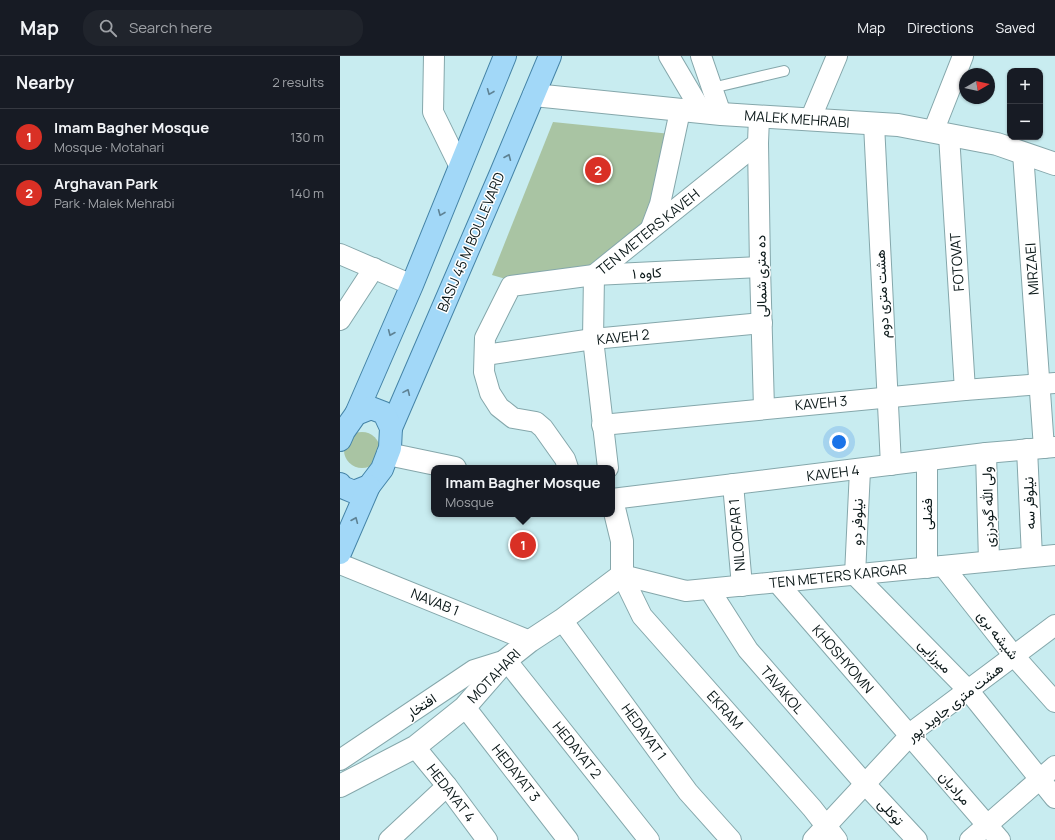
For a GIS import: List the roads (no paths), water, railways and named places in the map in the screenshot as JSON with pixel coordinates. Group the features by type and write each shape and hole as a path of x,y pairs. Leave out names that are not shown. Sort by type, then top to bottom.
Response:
{"main road":[{"path":"340,440 344,431 356,414 412,285 505,56"},
{"name":"BASIJ 45 M BOULEVARD","path":"391,428 550,56"},
{"path":"340,553 369,486 382,469 390,448 391,428 384,413 371,408 356,414"},
{"path":"340,484 342,487 354,492 369,486"}],"street":[{"path":"434,56 433,112 460,167"},
{"path":"669,56 712,113"},
{"path":"701,56 712,88 712,113"},
{"path":"810,120 837,56"},
{"path":"941,133 963,56"},
{"name":"MALEK MEHRABI","path":"534,95 680,111 898,125 997,144 1054,162"},
{"path":"651,228 660,204 680,111"},
{"path":"758,143 759,117"},
{"name":"هشت متری دوم","path":"874,124 891,465"},
{"name":"FOTOVAT","path":"941,133 965,390"},
{"name":"TEN METERS KAVEH","path":"608,465 593,340 594,275 758,143"},
{"name":"ده متری شمالی","path":"758,143 764,408"},
{"name":"MIRZAEI","path":"1023,153 1048,383 1042,448"},
{"path":"340,254 412,285"},
{"name":"کاوه ۱","path":"485,355 485,338 511,286 594,275 760,267"},
{"path":"340,320 374,268"},
{"name":"KAVEH 2","path":"485,355 593,340 762,323"},
{"path":"485,355 484,372 490,393 499,407 513,418 536,422 543,428 565,459 567,465"},
{"name":"KAVEH 3","path":"602,425 764,408 1048,383"},
{"name":"KAVEH 4","path":"615,500 732,484 1042,448"},
{"name":"نیلوفر سه","path":"1032,557 1042,448"},
{"path":"388,454 440,465"},
{"name":"ولی الله گودرزی","path":"986,454 989,561"},
{"name":"فضلی","path":"927,461 935,567"},
{"name":"نیلوفر دو","path":"855,574 860,470"},
{"name":"NILOOFAR 1","path":"732,484 742,586"},
{"path":"615,512 622,541 622,575"},
{"name":"TEN METERS KARGAR","path":"622,575 686,591 1055,555"},
{"name":"NAVAB 1","path":"340,564 530,641"},
{"name":"شیشه بری","path":"935,567 1055,702"},
{"name":"میرزایی","path":"855,574 968,690 1055,798"},
{"name":"MOTAHARI","path":"340,786 415,746 465,706 506,660 622,575"},
{"name":"EKRAM","path":"622,575 642,616 812,808 825,835"},
{"name":"KHOSHYOMN","path":"777,582 909,736"},
{"name":"TAVAKOL","path":"709,589 748,650 865,784"},
{"name":"HEDAYAT 1","path":"562,620 688,792 731,840"},
{"name":"هشت متری جاوید پور","path":"825,835 865,784 916,729 1055,625"},
{"name":"افتخار","path":"340,760 474,670 506,660"},
{"name":"HEDAYAT 2","path":"506,660 649,840"},
{"name":"HEDAYAT 3","path":"465,706 568,840"},
{"name":"مرادیان","path":"909,736 1000,840"},
{"name":"HEDAYAT 4","path":"415,746 487,840"},
{"path":"970,840 1055,766"},
{"name":"توکلی","path":"865,784 917,840"},
{"path":"389,840 447,786"}],"lane":[{"path":"712,88 784,71"}],"place":[{"name":"Arghavan Park","path":"598,170"},
{"name":"Imam Bagher Mosque","path":"523,545"}]}
